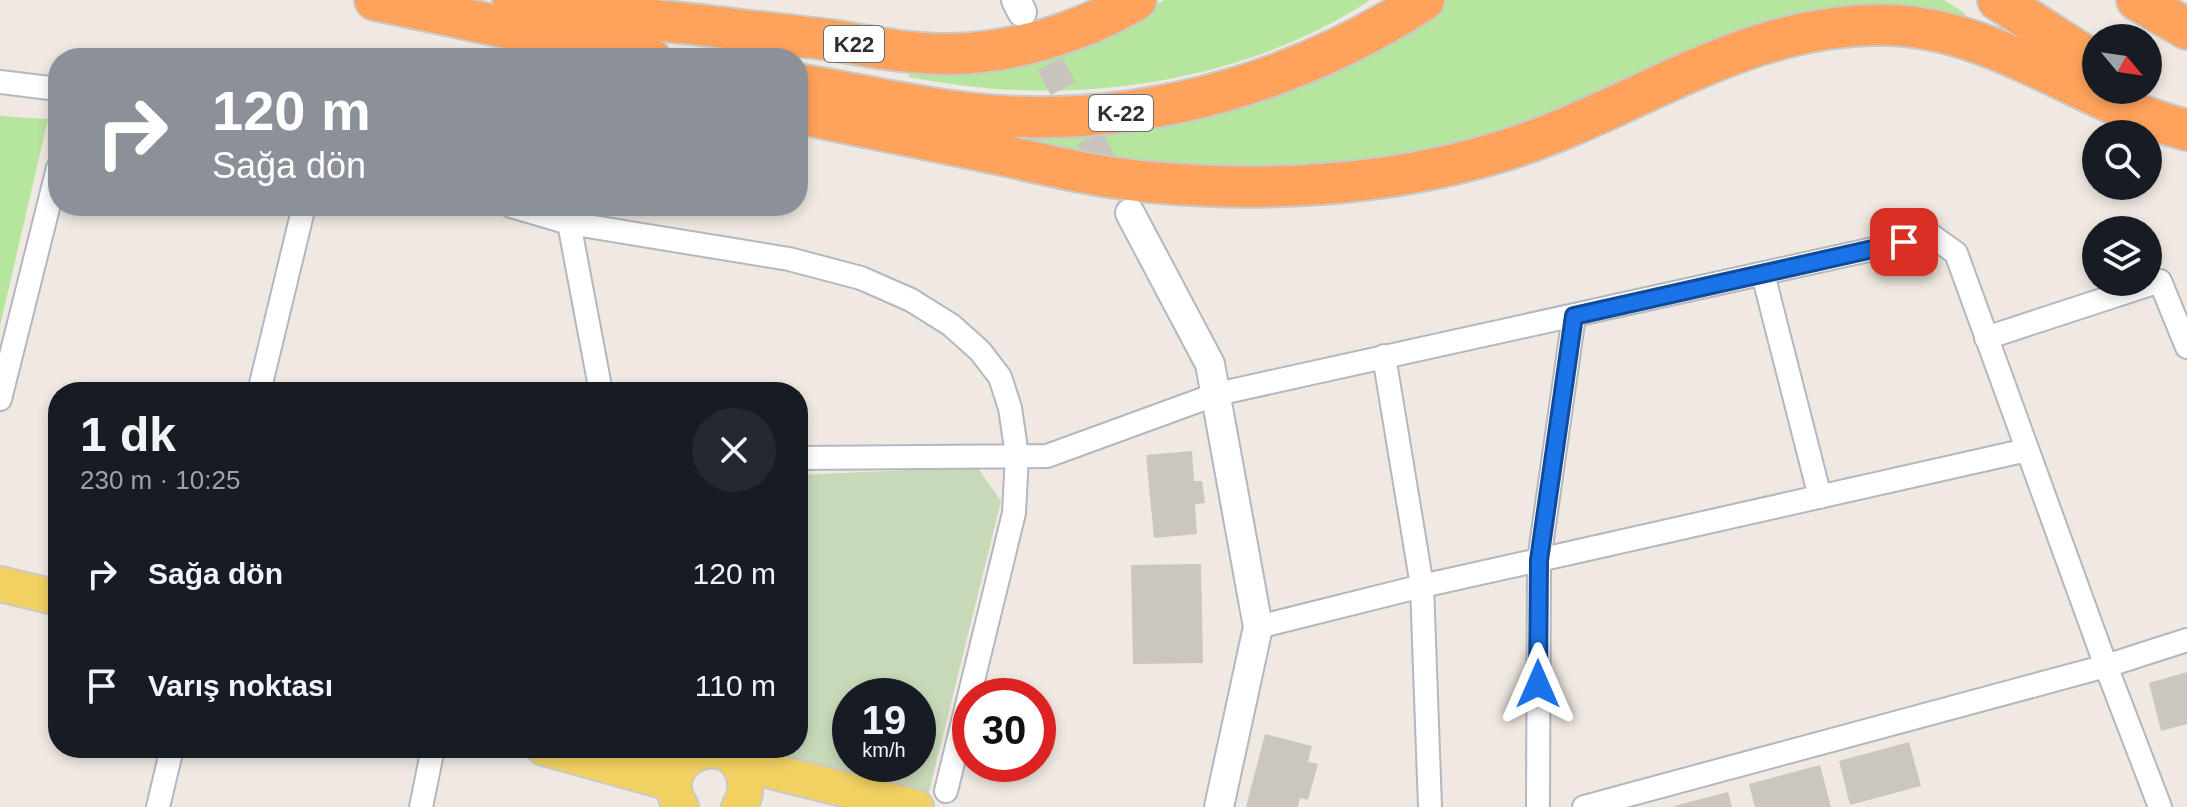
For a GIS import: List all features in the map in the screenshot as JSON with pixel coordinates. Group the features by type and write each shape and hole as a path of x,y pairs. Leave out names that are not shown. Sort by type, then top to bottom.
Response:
{"highway":[{"path":"375,0 582,48"},
{"path":"513,0 564,10 632,34 704,48"},
{"name":"K22","path":"564,10 947,54 992,50 1055,36 1091,23 1136,0"},
{"name":"K-22","path":"808,68 953,92 1043,99 1102,99 1185,85 1239,71 1316,41 1393,0"},
{"name":"K-22","path":"808,86 1000,116 1088,116 1132,112 1185,102 1275,75 1360,38 1424,0"},
{"path":"1998,0 2082,54"},
{"path":"2137,0 2187,29"},
{"path":"808,115 1060,168 1138,181 1219,186 1318,183 1414,173 1499,152 1597,116 1709,63 1766,41 1805,31 1861,25 1907,27 1970,39 2151,121 2187,130"},
{"path":"2162,100 2187,114"}],"main road":[{"path":"0,584 48,596"},
{"path":"0,607 48,618"},
{"path":"582,758 677,783"},
{"path":"653,758 677,783"},
{"path":"677,783 694,758"},
{"path":"730,758 738,763 916,807"},
{"path":"738,763 746,782 747,806"}],"street":[{"path":"0,82 48,88"},
{"path":"0,399 48,208"},
{"path":"1130,213 1210,364 1258,627 1219,807"},
{"path":"261,382 302,216"},
{"path":"545,216 569,223 789,259 861,278 911,300 951,325 980,351 1000,377 1010,408 1017,455 1014,513 946,791"},
{"path":"569,223 599,382"},
{"path":"808,458 1047,456 1217,394 1932,236 1956,253 2160,807"},
{"path":"1763,274 1820,497"},
{"path":"1986,338 2160,281 2187,347"},
{"path":"1538,807 1539,560 1574,316"},
{"path":"1384,356 1422,586 1430,807"},
{"path":"1258,627 1422,586 2027,450"},
{"path":"1584,807 2106,666 2187,640"},
{"path":"158,807 170,758"},
{"path":"421,807 431,758"}],"green space":[{"path":"1164,0 1370,0 1289,43 1201,72 1155,81 1109,87 1018,90 908,77 912,71 1121,26"},
{"path":"1447,0 1944,0 1966,14 1958,24 1920,13 1409,157 1287,170 1162,166 1070,154 824,99 1064,131 1401,30"},
{"path":"0,116 48,119 0,326"},
{"path":"977,467 1001,501 957,678 952,678 952,699 936,764 936,678 832,678 832,773 766,758 808,758 808,475"},
{"path":"868,782 931,782 928,796"}],"building":[{"path":"1192,451 1194,481 1202,481 1205,503 1195,504 1197,534 1154,538 1146,455"},
{"path":"1201,564 1203,663 1133,664 1131,565"},
{"path":"2187,672 2187,724 2161,731 2149,683"},
{"path":"1265,734 1312,746 1308,762 1318,764 1308,800 1300,798 1298,807 1246,807"},
{"path":"1909,742 1921,786 1850,805 1839,761"},
{"path":"1820,765 1831,807 1755,807 1749,784"},
{"path":"1728,792 1732,807 1674,806"}],"tunnel":[{"path":"1030,27 1116,187"}],"route":[{"path":"1538,684 1539,560 1574,316 1904,242"}]}
